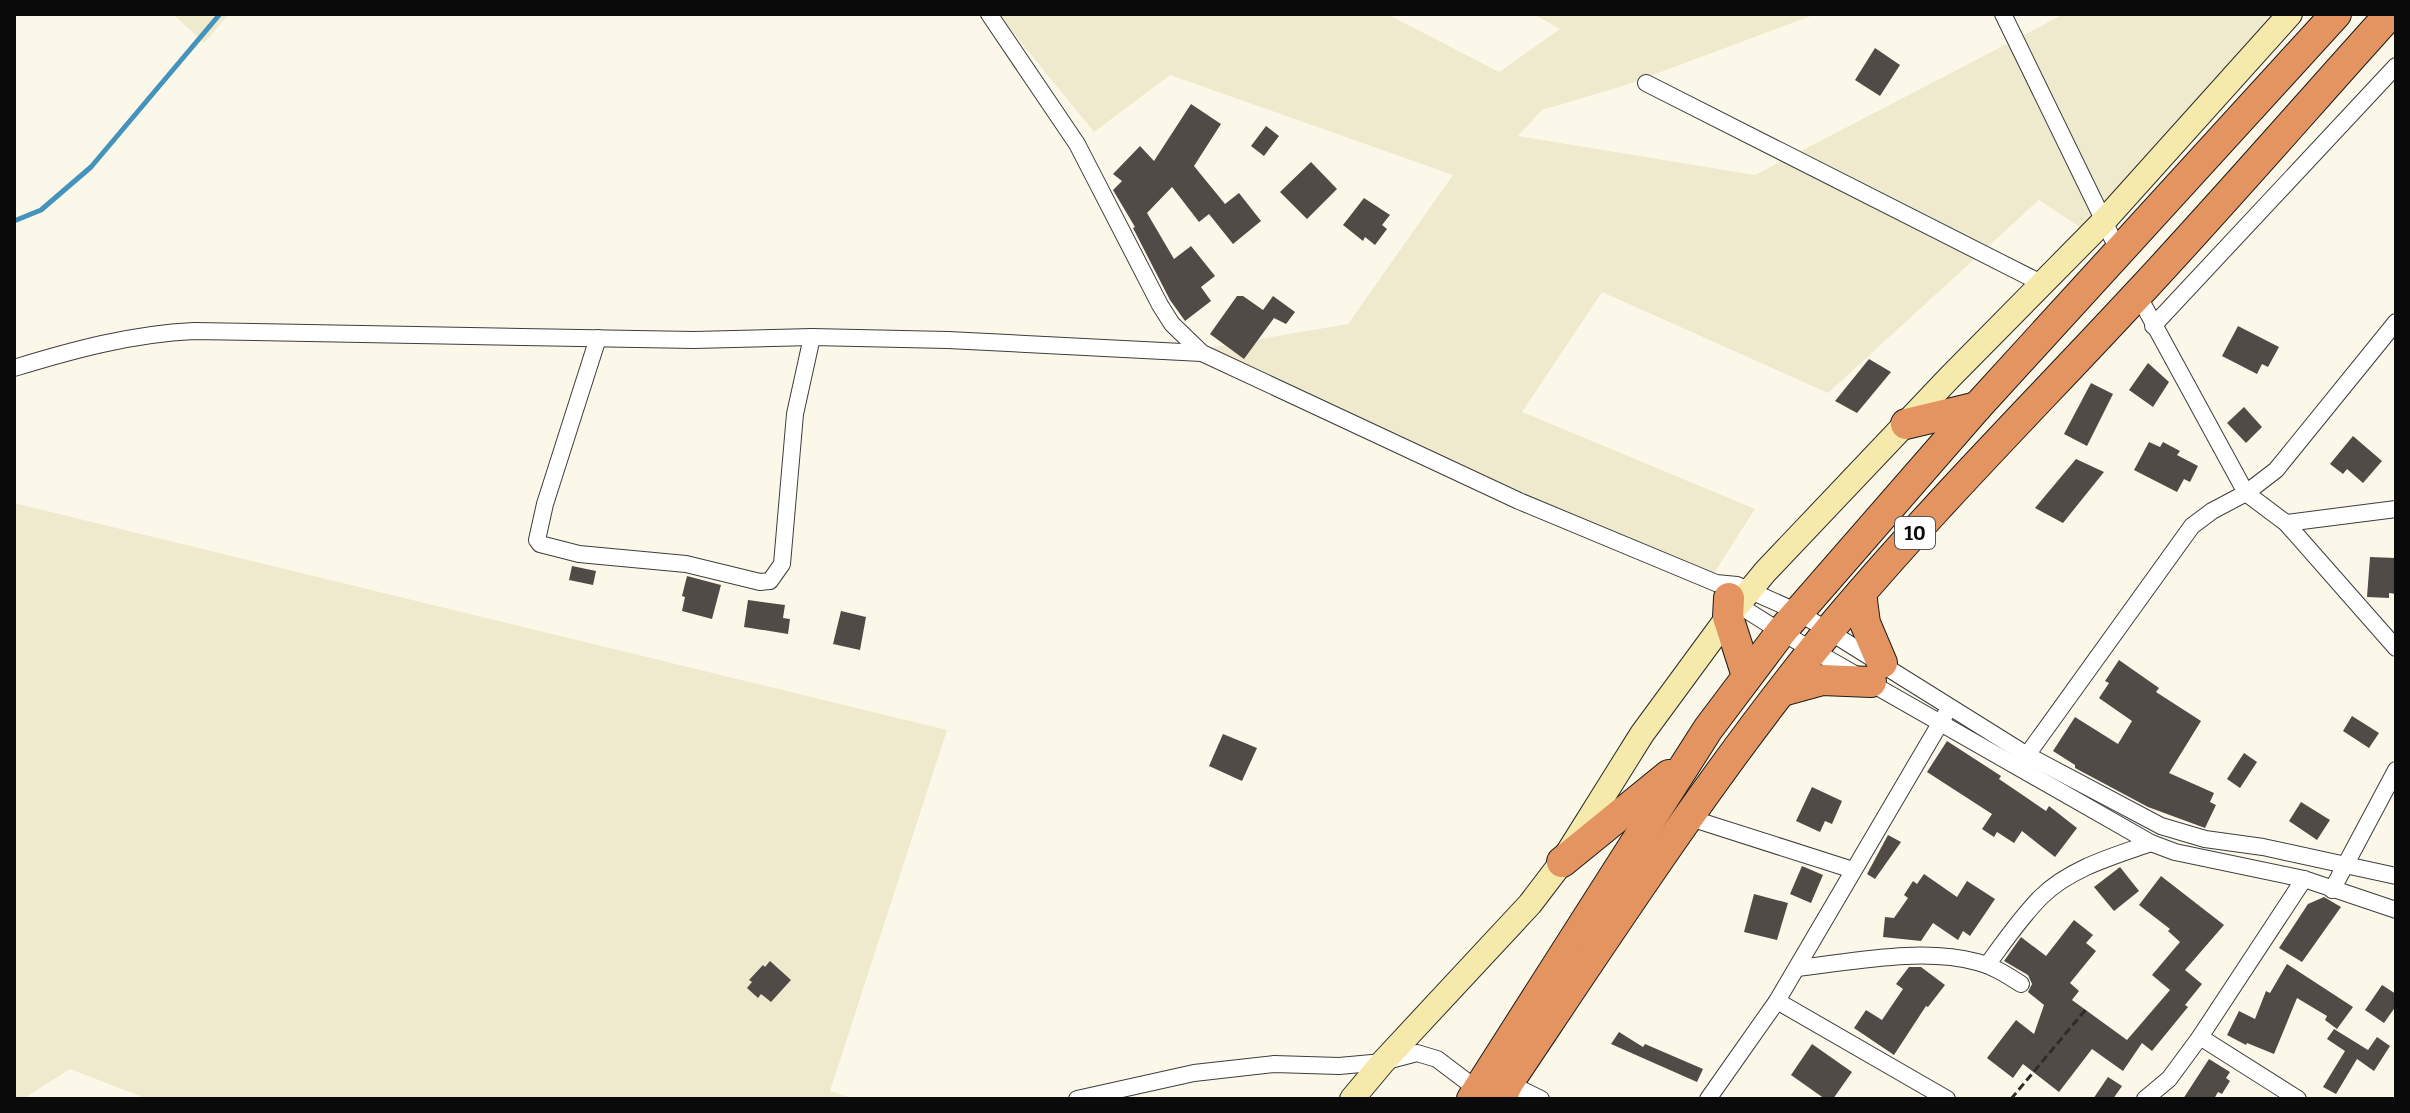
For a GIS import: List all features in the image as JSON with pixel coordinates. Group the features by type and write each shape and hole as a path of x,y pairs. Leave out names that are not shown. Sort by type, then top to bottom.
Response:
{"highway":[{"name":"10","path":"1489,1093 1689,759 1789,622 1977,407 2336,14"},
{"name":"10","path":"1489,1093 1687,817 1861,593 2016,420 2138,295 2390,14"},
{"path":"1906,424 1977,407"},
{"path":"1782,691 1822,680 1876,672 1861,593"},
{"path":"1732,599 1747,676"},
{"path":"1562,862 1689,759"}],"street":[{"path":"989,14 1077,144 1160,305 1172,324 1202,353 1732,599 1789,622 1876,672 1950,707 2027,755 2161,826 2180,833 2396,876"},
{"path":"2003,14 2119,252"},
{"path":"1352,1099 1511,925 1562,862 1732,599 1765,572 2103,222 2290,14"},
{"path":"2153,326 2396,66"},
{"path":"1646,83 2043,284"},
{"path":"2138,295 2246,493 2286,523 2396,648"},
{"path":"2027,755 2192,526 2246,493 2276,470 2396,322"},
{"path":"14,368 88,346 171,332 694,340 812,337 948,340 1202,353"},
{"path":"598,338 545,504 537,540 540,544 579,554 686,564 760,582 770,581 782,564 795,414 812,337"},
{"path":"2286,523 2396,509"},
{"path":"1732,599 1789,622 1876,672 1940,724 2151,843 2175,852 2304,879 2396,910"},
{"path":"1708,1099 1777,1001 1950,707"},
{"path":"2332,890 2396,770"},
{"path":"1687,817 1853,870"},
{"path":"1987,965 2041,897 2055,885 2100,861 2151,843"},
{"path":"2145,1099 2169,1079 2200,1037 2304,879"},
{"path":"1797,968 1949,956 1987,965 2021,984"},
{"path":"1777,1001 1947,1099"},
{"path":"2200,1037 2298,1099"},
{"path":"1077,1099 1194,1073 1274,1064 1339,1066 1383,1062 1417,1053 1455,1071 1489,1093 1541,1099"}],"path":[{"path":"2011,1099 2087,1008"}],"shaded area":[{"path":"173,14 229,14 204,43"},
{"path":"998,14 1387,14 1499,72 1560,29 1533,14 1816,14 1626,85 1542,110 1518,136 1755,175 2064,14 2281,14 2084,230 2039,200 1828,393 1602,292 1522,412 1755,509 1711,578 1202,349 1348,324 1453,175 1170,75 1094,132"},
{"path":"14,503 947,730 830,1091 855,1099 148,1099 70,1069 23,1099 14,1099"}],"building":[{"path":"1875,48 1900,65 1880,96 1855,80"},
{"path":"1191,104 1221,124 1194,166 1225,204 1239,193 1261,221 1233,244 1209,214 1199,222 1172,187 1147,213 1174,259 1191,246 1215,276 1201,287 1211,301 1185,321 1170,300 1135,227 1113,190 1122,181 1113,174 1140,146 1154,161"},
{"path":"1266,126 1279,136 1264,156 1251,146"},
{"path":"1311,162 1337,189 1307,219 1280,192"},
{"path":"1364,198 1390,215 1382,225 1387,229 1375,245 1365,237 1363,241 1343,225"},
{"path":"1237,296 1243,296 1263,310 1273,296 1295,312 1286,324 1274,318 1244,359 1210,334"},
{"path":"2238,326 2279,347 2268,367 2262,364 2257,374 2222,356"},
{"path":"1869,359 1891,372 1857,413 1835,401"},
{"path":"2148,363 2169,382 2153,407 2129,390"},
{"path":"2091,383 2113,394 2087,446 2064,434"},
{"path":"2244,407 2262,427 2246,443 2227,423"},
{"path":"2353,436 2382,461 2363,483 2347,469 2343,474 2330,464"},
{"path":"2149,442 2160,447 2163,442 2180,451 2177,455 2198,466 2190,482 2184,479 2177,492 2134,470"},
{"path":"2076,459 2104,472 2063,523 2035,508"},
{"path":"2370,557 2396,558 2396,594 2389,593 2389,598 2367,597"},
{"path":"572,566 596,571 593,585 569,580"},
{"path":"687,576 721,585 712,619 682,611"},
{"path":"748,600 785,605 783,618 790,619 788,634 744,627"},
{"path":"841,611 866,617 860,650 833,644"},
{"path":"2119,660 2159,688 2156,692 2201,721 2169,773 2214,793 2210,802 2216,805 2205,828 2148,807 2075,768 2053,751 2075,717 2118,744 2132,721 2099,698 2109,683 2105,681"},
{"path":"2352,716 2379,733 2369,748 2343,731"},
{"path":"1223,734 1257,748 1242,781 1209,766"},
{"path":"1947,741 2001,776 1999,779 2046,811 2049,806 2077,828 2055,857 2022,831 2014,843 1997,832 1994,837 1982,829 1992,814 1927,772"},
{"path":"2244,753 2257,762 2240,788 2227,779"},
{"path":"1812,787 1842,801 1832,824 1825,821 1820,832 1796,821"},
{"path":"2301,802 2330,820 2317,840 2289,821"},
{"path":"1888,835 1901,842 1875,879 1867,874"},
{"path":"1802,866 1823,875 1811,903 1790,894"},
{"path":"2120,867 2139,891 2114,911 2094,887"},
{"path":"1924,874 1957,897 1967,881 1995,899 1970,936 1963,931 1958,940 1933,923 1921,941 1883,937 1885,917 1894,918 1908,898 1904,895 1913,881 1917,884"},
{"path":"2161,876 2224,925 2185,970 2202,984 2185,1005 2188,1007 2152,1051 2142,1043 2123,1071 2092,1049 2059,1092 2023,1064 2013,1078 1987,1058 2016,1020 2034,1034 2044,1005 2028,992 2032,984 2028,975 2004,961 2021,937 2046,956 2074,920 2093,935 2086,943 2096,951 2070,983 2079,991 2072,1000 2127,1040 2170,990 2152,975 2180,942 2168,931 2170,929 2139,905"},
{"path":"1754,894 1788,903 1777,940 1744,932"},
{"path":"2324,897 2341,907 2302,962 2279,948 2308,904"},
{"path":"770,961 791,980 771,1002 761,994 758,998 747,988 752,982 749,980"},
{"path":"2287,964 2353,1007 2337,1029 2325,1020 2327,1016 2297,998 2274,1054 2227,1035 2239,1011 2255,1019 2266,991 2270,993"},
{"path":"1909,967 1921,967 1945,985 1926,1006 1894,1055 1854,1028 1866,1010 1882,1020 1903,989 1896,984"},
{"path":"2382,985 2396,994 2396,1006 2384,1023 2365,1010"},
{"path":"2334,1029 2368,1050 2377,1037 2390,1046 2374,1071 2357,1059 2336,1094 2323,1087 2345,1051 2327,1039"},
{"path":"1619,1032 1643,1047 1645,1044 1703,1069 1697,1082 1611,1044"},
{"path":"1812,1044 1852,1072 1833,1099 1825,1099 1791,1075"},
{"path":"2209,1059 2230,1072 2226,1078 2230,1081 2222,1094 2218,1092 2214,1099 2183,1099"},
{"path":"2108,1077 2122,1086 2113,1099 2093,1099"}],"waterway":[{"path":"14,221 41,210 91,167 220,14"}]}
